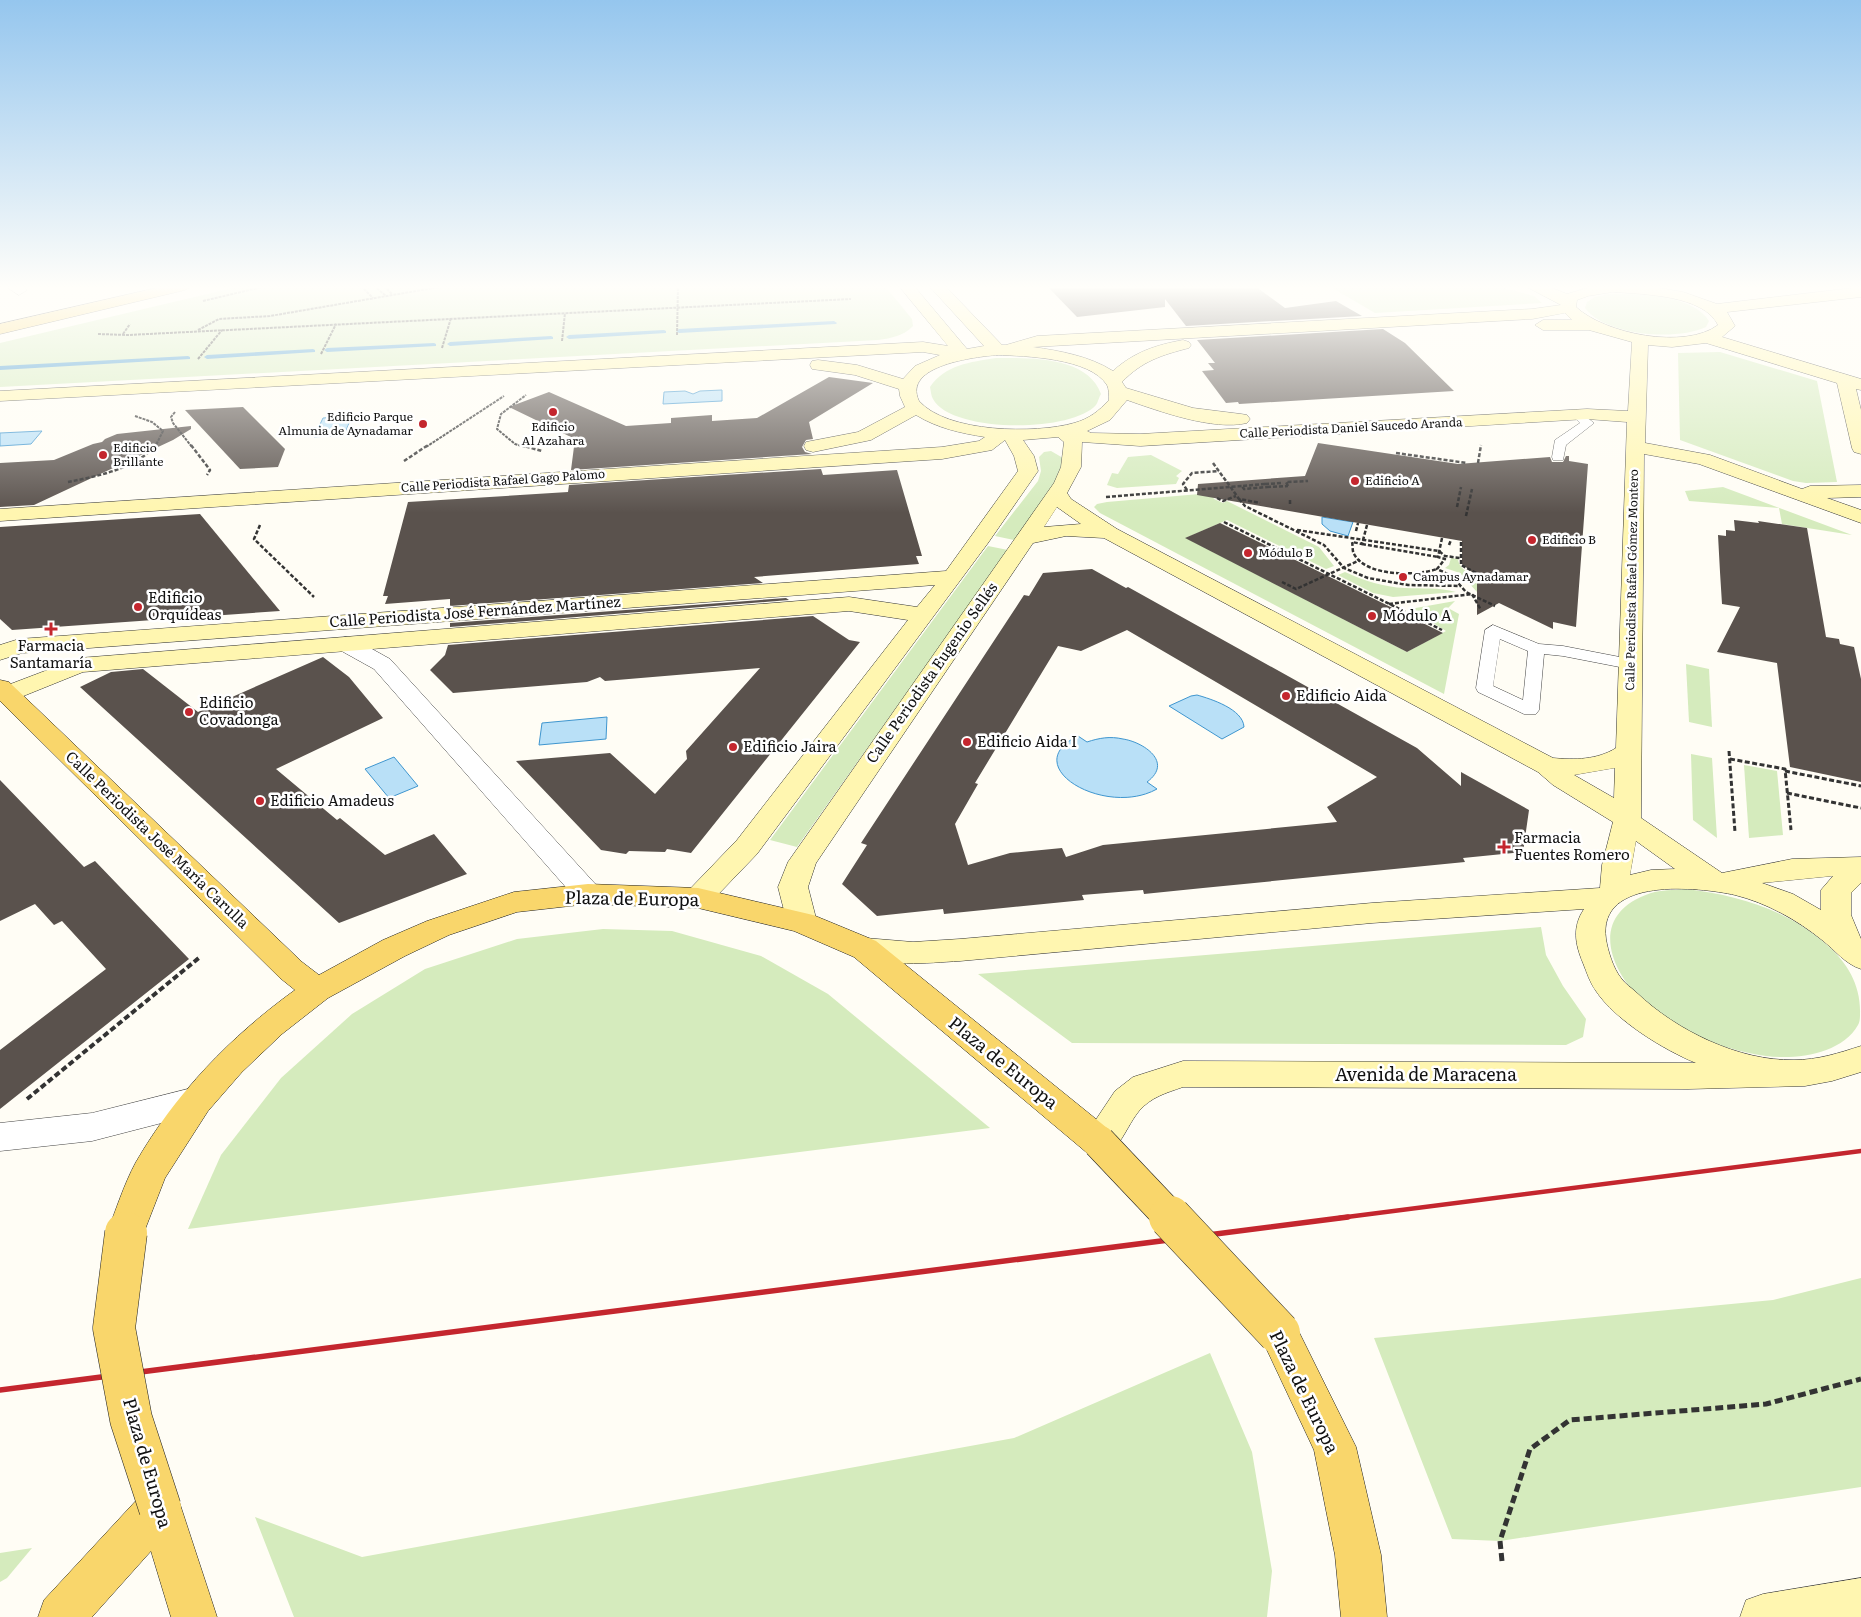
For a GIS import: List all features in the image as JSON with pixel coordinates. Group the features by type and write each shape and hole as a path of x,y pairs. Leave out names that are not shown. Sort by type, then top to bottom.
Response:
{"main road":[{"name":"Calle Periodista José María Carulla","path":"3,691 265,944 317,990"},
{"name":"Plaza de Europa","path":"194,1617 131,1419 114,1328 126,1233 149,1173 196,1101 230,1063 270,1025 317,990 394,948 438,928 514,902 588,894 698,898 802,922 864,950 1099,1142 1280,1333 1335,1447 1358,1555 1364,1617"},
{"path":"61,1617 160,1508"}],"street":[{"path":"0,396 653,361"},
{"path":"937,361 918,372 908,386 910,400 916,408 946,424 974,431 1006,435 1064,430 1090,423 1108,413 1118,401 1116,386 1128,366 1135,361"},
{"name":"Calle Periodista Daniel Saucedo Aranda","path":"1081,361 1101,370 1116,386 1176,411 1208,418 1252,419 1596,397"},
{"name":"Calle Periodista Rafael Gómez Montero","path":"1611,894 1627,819 1635,446 1631,406 1637,361"},
{"path":"1785,361 1826,374 1854,377 1861,448"},
{"path":"0,409 808,365 834,366 857,370 908,386"},
{"name":"Calle Periodista Daniel Saucedo Aranda","path":"1064,430 1089,438 1140,440 1577,414 1631,406"},
{"name":"Calle Periodista Rafael Gago Palomo","path":"0,497 818,446 864,436 916,408"},
{"name":"Calle Periodista Eugenio Sellés","path":"802,922 793,887 802,862 959,633 1058,494 1069,473 1073,457 1073,440 1064,430"},
{"path":"698,898 747,847 981,539 1028,471 1024,456 1006,435"},
{"name":"Calle Periodista Rafael Gago Palomo","path":"0,515 942,453 985,446 1006,435"},
{"path":"1635,446 1702,459 1861,517"},
{"path":"1794,492 1861,491"},
{"path":"1058,494 1064,503 1110,533 1547,766 1562,779 1627,819 1718,881 1827,865 1861,867"},
{"path":"1028,538 1047,531 1070,528 1110,533"},
{"name":"Calle Periodista José Fernández Martínez","path":"0,653 19,646 951,577"},
{"name":"Calle Periodista José Fernández Martínez","path":"3,691 79,665 848,604 923,615"},
{"path":"382,664 405,640"},
{"path":"346,644 382,664 588,894"},
{"path":"1547,766 1602,763 1621,757 1628,751"},
{"path":"1852,949 1836,914 1836,890 1861,867"},
{"path":"864,950 914,953 960,950 1372,913 1611,894 1641,881 1686,877 1718,881 1781,901 1852,949"},
{"path":"1611,894 1592,919 1591,948 1608,984 1637,1014 1674,1040 1724,1061 1783,1073 1861,1072"},
{"path":"1828,1071 1861,1059"},
{"name":"Avenida de Maracena","path":"1099,1142 1127,1101 1145,1086 1183,1074 1688,1076 1783,1073"},
{"path":"0,1137 92,1127 196,1101"},
{"path":"1763,1617 1861,1602"}],"lane":[{"path":"1558,457 1560,443 1588,423 1577,414"},
{"path":"1536,649 1530,710 1484,688 1493,630 1536,649 1563,651 1630,664"}],"path":[{"path":"531,392 516,400 501,414 497,429 515,444 543,451"},
{"path":"402,463 507,394"},
{"path":"67,482 126,465 155,447 162,438 163,431 152,422 132,415"},
{"path":"171,417 173,423 210,470 207,475"},
{"path":"1478,462 1481,448"},
{"path":"1391,452 1467,463"},
{"path":"1208,456 1242,504 1325,546 1334,559 1343,567 1368,578 1390,583 1460,586"},
{"path":"1187,490 1183,484 1190,474 1219,471"},
{"path":"1098,497 1308,481"},
{"path":"1242,486 1244,489 1288,486 1286,482"},
{"path":"1457,507 1461,487"},
{"path":"1466,516 1472,489"},
{"path":"1217,498 1223,501 1237,497 1260,503"},
{"path":"1224,522 1442,630"},
{"path":"1356,531 1358,523"},
{"path":"1362,544 1367,525"},
{"path":"1292,529 1362,544 1438,557 1460,558"},
{"path":"1352,541 1363,538 1440,550 1445,557"},
{"path":"1438,557 1442,538"},
{"path":"254,539 292,576"},
{"path":"1450,545 1451,540"},
{"path":"1352,541 1354,554 1360,560 1377,568 1402,574 1424,573 1438,569 1452,576 1466,592"},
{"path":"1461,542 1461,565 1465,569 1484,577 1483,583"},
{"path":"1438,569 1445,557"},
{"path":"1282,582 1296,589 1360,560"},
{"path":"1389,604 1472,594 1476,601"},
{"path":"1729,751 1735,832"},
{"path":"1730,759 1861,786"},
{"path":"1785,771 1791,830"},
{"path":"1787,794 1861,808"},
{"path":"23,1102 200,957"},
{"path":"1502,1561 1500,1541 1530,1449 1570,1420 1766,1404 1861,1379"}],"green space":[{"path":"0,361 477,361 0,387"},
{"path":"1678,361 1752,361 1817,381 1837,482 1806,483 1793,481 1680,440"},
{"path":"1056,362 1084,372 1094,382 1101,394 1096,405 1083,414 1063,421 1012,425 986,423 963,418 944,410 933,399 930,387 943,374 968,363"},
{"path":"1051,451 1063,458 1056,480 1050,491 1014,540 995,536 1038,481 1041,471 1039,457 1044,452"},
{"path":"1151,455 1182,471 1176,476 1179,478 1176,484 1117,488 1107,485 1112,473 1118,474 1128,457"},
{"path":"1723,487 1852,535 1782,524 1779,508 1689,501 1685,491"},
{"path":"1211,493 1214,499 1223,503 1227,501 1319,547 1334,566 1326,569 1227,520 1186,538 1407,652 1446,631 1410,609 1455,601 1448,608 1459,614 1444,694 1100,513 1094,507 1097,504 1107,502"},
{"path":"988,546 1008,550 797,847 770,840"},
{"path":"1451,558 1458,559 1463,569 1480,577 1477,592 1460,573 1445,568 1449,565"},
{"path":"1345,572 1382,585 1456,592 1393,597 1373,593 1338,575"},
{"path":"1686,664 1709,669 1712,727 1689,722"},
{"path":"1691,754 1712,758 1717,838 1693,820"},
{"path":"1744,765 1777,771 1783,835 1749,838"},
{"path":"1685,889 1724,895 1778,913 1812,933 1827,945 1847,967 1856,985 1860,1004 1860,1021 1851,1035 1830,1049 1817,1053 1791,1057 1766,1056 1717,1044 1685,1031 1656,1013 1643,1002 1620,973 1613,957 1610,941 1612,927 1619,913 1632,902 1655,892"},
{"path":"1541,927 1546,955 1563,986 1586,1019 1583,1037 1566,1045 1072,1043 978,974"},
{"path":"603,929 672,931 761,956 828,994 990,1128 188,1229 221,1155 281,1078 352,1014 425,969 517,939"},
{"path":"1861,1278 1861,1487 1500,1541 1452,1539 1374,1338 1773,1300"},
{"path":"1210,1353 1252,1452 1272,1571 1267,1617 294,1617 255,1517 362,1557 1014,1438"},
{"path":"32,1548 7,1578 0,1582 0,1553"}],"water":[{"path":"722,390 722,401 663,404 664,392 685,391 693,394 700,391"},
{"path":"352,416 344,435 314,437 323,418"},
{"path":"42,431 31,444 0,446 0,433"},
{"path":"1322,517 1353,522 1348,536 1330,531 1322,524"},
{"path":"1197,695 1218,702 1232,710 1238,715 1244,727 1222,739 1169,706"},
{"path":"607,717 606,739 539,745 542,723"},
{"path":"1078,736 1087,742 1096,739 1118,738 1139,744 1147,749 1157,760 1157,767 1155,775 1147,782 1157,789 1136,796 1114,797 1093,793 1075,785 1062,774 1057,761 1061,748"},
{"path":"394,757 418,786 389,798 365,769"}],"building":[{"path":"1214,361 1424,361 1454,391 1239,404 1238,402 1226,403 1202,371 1214,370 1208,363 1215,363"},
{"name":"Edificio Al Azahara","path":"829,377 873,383 809,422 813,439 806,440 802,447 805,452 812,454 571,470 575,439 509,407 549,392 626,426 671,423 671,418 712,415 712,421 757,418"},
{"name":"Edificio Parque Almunia de Aynadamar","path":"243,407 285,449 278,467 240,469 185,410"},
{"name":"Edificio Brillante","path":"191,426 191,429 173,440 34,505 0,507 0,463 54,460 102,442 117,434"},
{"path":"1318,443 1458,464 1550,457 1552,462 1563,462 1566,456 1569,456 1569,461 1588,464 1576,627 1553,622 1553,629 1499,603 1477,615 1477,576 1462,564 1462,541 1197,495 1198,484 1305,476"},
{"path":"821,469 823,475 897,470 922,556 916,556 919,564 754,577 763,583 450,606 450,599 385,604 388,596 383,596 408,502 568,492 569,485"},
{"path":"200,514 280,611 12,630 0,619 0,527"},
{"path":"1734,520 1759,523 1758,521 1807,528 1826,637 1839,639 1840,644 1854,647 1861,679 1861,782 1790,767 1777,663 1717,652 1740,607 1722,604 1718,535 1726,536 1726,530 1735,531"},
{"path":"1220,523 1443,633 1407,652 1185,538"},
{"name":"Edificio Aida I","path":"1092,569 1126,588 1128,587 1417,748 1461,786 1461,772 1529,810 1523,852 1463,858 1465,862 1144,894 1143,890 1082,895 1084,900 944,914 943,909 877,916 842,884 867,845 861,843 1024,595 1029,596 1043,573","holes":["1127,630 1377,777 1327,807 1337,822 1103,845 1066,857 1062,848 1010,853 968,865 955,824 978,784 975,783 1058,646 1081,651"]},
{"path":"786,598 789,600 450,627 450,623"},
{"path":"813,616 849,640 860,642 691,853 667,849 665,852 629,851 626,854 601,850 516,761 610,753 655,794 687,759 686,751 760,668 605,681 600,677 587,682 453,693 430,670 445,655 448,645"},
{"name":"Edificio Amadeus","path":"323,657 349,677 383,718 276,769 337,820 340,818 385,855 434,834 467,874 339,923 80,687 111,672 143,669 198,712"},
{"path":"0,780 84,867 95,861 189,959 0,1109 0,1050 106,969 62,921 54,925 35,904 0,921"}],"waterway":[{"path":"0,368 123,361"}],"railway":[{"path":"1339,1218 1861,1151"},
{"path":"0,1390 1348,1217"}],"place":[{"name":"Edificio Al Azahara","path":"553,412"},
{"name":"Edificio Parque Almunia de Aynadamar","path":"423,424"},
{"name":"Edificio Brillante","path":"103,455"},
{"name":"Edificio A","path":"1355,481"},
{"name":"Edificio B","path":"1532,540"},
{"name":"Módulo B","path":"1248,553"},
{"name":"Campus Aynadamar","path":"1403,577"},
{"name":"Edificio Orquídeas","path":"138,607"},
{"name":"Módulo A","path":"1372,616"},
{"name":"Farmacia Santamaría","path":"51,629"},
{"name":"Edificio Aida","path":"1286,696"},
{"name":"Edificio Covadonga","path":"189,712"},
{"name":"Edificio Aida I","path":"967,742"},
{"name":"Edificio Jaira","path":"733,747"},
{"name":"Edificio Amadeus","path":"260,801"},
{"name":"Farmacia Fuentes Romero","path":"1504,847"}]}
